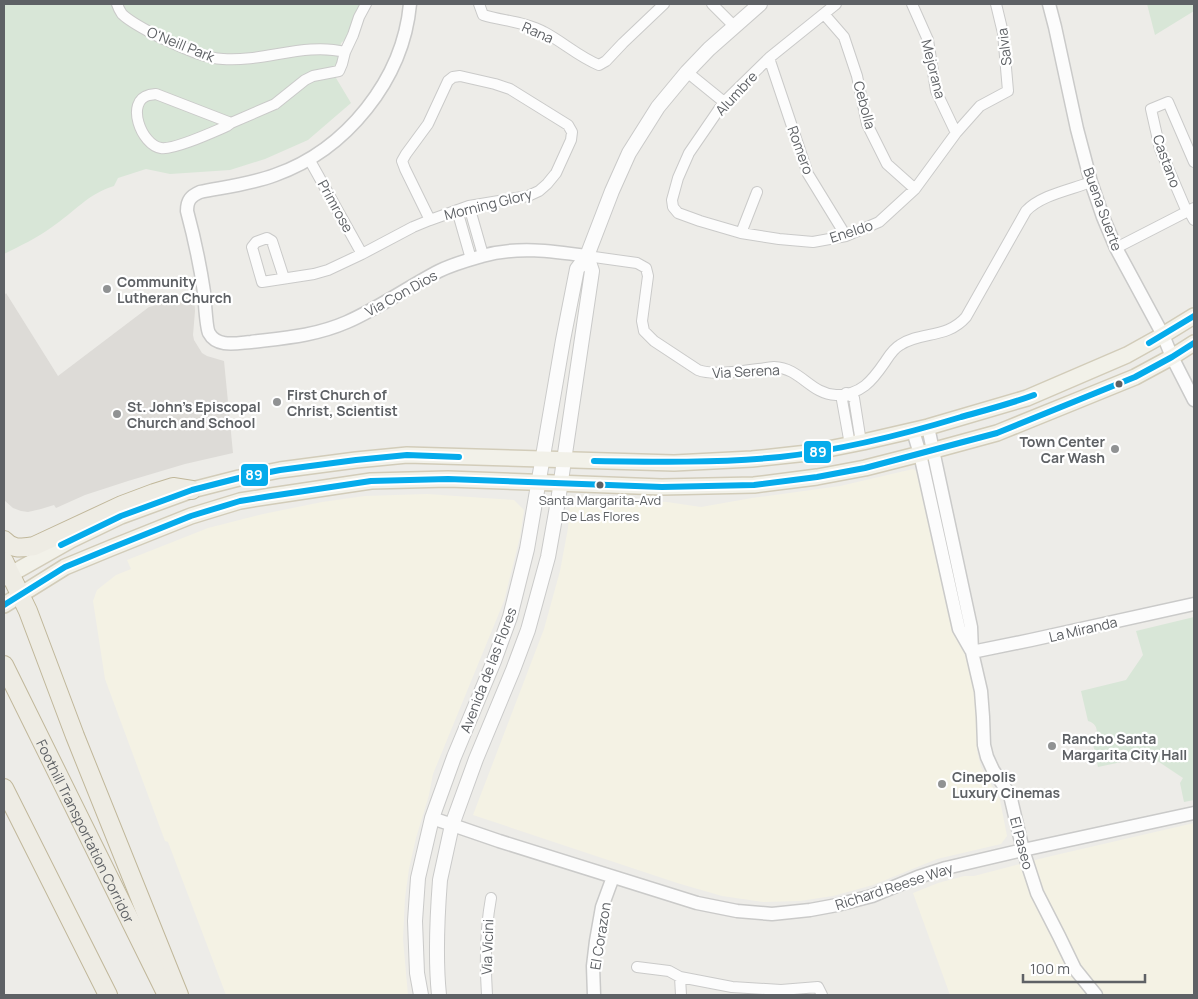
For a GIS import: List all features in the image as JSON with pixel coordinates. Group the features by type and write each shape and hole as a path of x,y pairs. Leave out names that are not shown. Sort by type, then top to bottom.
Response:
{"highway":[{"path":"4,540 9,545 16,547 34,546 122,505 154,493 172,488 192,490"},
{"path":"6,571 13,600 28,612 179,995"},
{"name":"Foothill Transportation Corridor","path":"4,666 168,995"},
{"path":"4,788 108,995"}],"main road":[{"name":"Avenida de las Flores","path":"420,995 417,974 415,921 418,878 432,818 454,757 510,617 527,549 577,269 587,256 629,153 658,107 709,48 760,4"},
{"name":"Avenida de las Flores","path":"439,995 436,972 440,880 452,825 476,759 528,630 548,557 592,270 587,256"},
{"path":"6,571 113,520 192,490 280,470 407,455 674,462 752,459 808,453 856,444 921,429 1027,398 1119,358 1194,316"},
{"path":"13,600 65,567 191,516 240,501 371,481 448,479 662,487 754,484 816,477 865,468 1006,429 1135,377 1194,343"}],"street":[{"name":"O'Neill Park","path":"117,4 122,14 144,30 206,56 222,60 303,51 335,50 345,52"},
{"path":"231,123 156,94 149,94 142,98 138,104 139,126 147,140 154,146 163,149 183,144 226,126 274,104 313,76 339,71 359,17 366,4"},
{"path":"310,159 332,144 354,124 380,89 394,64 405,30 410,4"},
{"name":"Rana","path":"479,4 483,15 544,32 589,61 599,64 606,61 664,4"},
{"path":"712,4 734,26"},
{"name":"Alumbre","path":"673,207 672,200 678,178 689,153 724,102 769,58 836,4"},
{"name":"Mejorana","path":"912,4 928,40 936,92 956,133"},
{"name":"Salvia","path":"996,4 1003,33 1008,91"},
{"name":"Buena Suerte","path":"1049,4 1091,182 1103,217 1116,248 1163,335 1194,400"},
{"name":"Cebolla","path":"824,14 844,37 857,76 867,124 887,164 915,189"},
{"name":"Romero","path":"769,58 808,174 846,236"},
{"path":"687,72 724,102"},
{"name":"Morning Glory","path":"284,278 328,270 414,226 457,210 469,206 528,196 539,191 556,173 571,140 572,132 568,125 510,89 460,76 453,77 448,82 428,124 402,161 430,220"},
{"name":"Eneldo","path":"673,207 678,213 741,233 813,242 846,236 879,222 915,189 956,133 980,106 1008,91"},
{"name":"Castano","path":"1191,213 1160,149 1151,109 1168,102 1194,162"},
{"name":"Via Con Dios","path":"310,159 274,176 200,192 190,198 187,210 200,265 209,333 216,341 234,344 284,338 327,330 359,316 440,271 477,257 509,250 527,249 587,256"},
{"name":"Primrose","path":"310,159 362,254"},
{"path":"846,394 856,392 864,387 875,377 892,353 902,344 954,328 961,323 1030,206 1091,182"},
{"path":"741,233 757,192"},
{"path":"469,206 477,257"},
{"path":"457,210 477,257"},
{"path":"1116,248 1191,213"},
{"name":"Via Serena","path":"587,256 636,263 646,268 648,276 642,321 644,331 654,341 698,370 716,373 774,367 783,368 794,372 812,387 819,390 836,395 846,394"},
{"path":"846,394 854,398 860,436 856,444"},
{"name":"El Paseo","path":"921,429 959,629 972,652 980,691 984,745 987,758 1010,796 1023,850 1037,894 1075,969 1096,995"},
{"name":"La Miranda","path":"972,652 1194,604"},
{"name":"Richard Reese Way","path":"432,818 499,842 697,903 737,911 772,914 810,910 855,901 946,868 1194,813"},
{"name":"El Corazon","path":"594,995 593,966 596,941 602,907 613,877"},
{"name":"Via Vicini","path":"487,995 486,941 491,898"},
{"path":"637,967 669,971 680,977 697,981 781,993 818,987 822,995"},
{"path":"680,977 681,995"}],"shaded area":[{"name":"St. John's Episcopal Church and School","path":"6,293 58,376 149,307 194,295 194,340 202,353 224,361 233,453 185,464 128,481 85,495 56,508 54,505 28,512 13,508 4,500 4,296"},
{"path":"913,469 923,476 980,716 977,751 981,767 1000,800 1007,836 1001,844 937,859 873,885 833,896 800,901 763,902 722,896 677,883 473,815 544,629 560,571 568,528 570,504 578,498 667,502 701,507 840,486"},
{"path":"427,494 514,500 524,510 520,537 504,601 433,774 429,795 416,838 405,898 403,939 408,995 226,995 168,842 165,841 105,679 93,601 97,590 116,575 131,569 127,560 208,528 322,502 364,496"},
{"path":"1194,823 1194,995 950,995 913,893 938,883 964,876 974,876"}],"green space":[{"path":"4,4 361,4 348,37 341,43 337,66 336,78 351,103 308,140 265,159 230,170 170,174 146,169 118,178 114,186 97,193 60,222 4,254"},
{"path":"1147,4 1194,4 1194,11 1155,35"},
{"path":"1194,617 1194,800 1184,802 1180,783 1183,778 1153,758 1145,757 1098,767 1092,739 1097,734 1097,729 1094,724 1088,721 1081,691 1126,680 1143,655 1136,631"}],"transit line":[{"name":"89","path":"1149,343 1194,316"},
{"name":"89","path":"4,605 65,567 111,548 191,516 240,501 271,496 371,481 448,479 662,487 754,485 817,477 865,468 997,433 1135,377 1194,343"},
{"name":"89","path":"594,461 710,461 757,459 803,454 894,436 1034,395"},
{"name":"89","path":"61,545 121,516 192,490 239,478 280,470 407,455 459,457"}],"place":[{"name":"Community Lutheran Church","path":"107,289"},
{"name":"First Church of Christ, Scientist","path":"277,402"},
{"name":"St. John's Episcopal Church and School","path":"117,414"},
{"name":"Town Center Car Wash","path":"1115,449"},
{"name":"Santa Margarita-Avd De Las Flores","path":"600,485"},
{"name":"Rancho Santa Margarita City Hall","path":"1052,746"},
{"name":"Cinepolis Luxury Cinemas","path":"942,784"}]}
